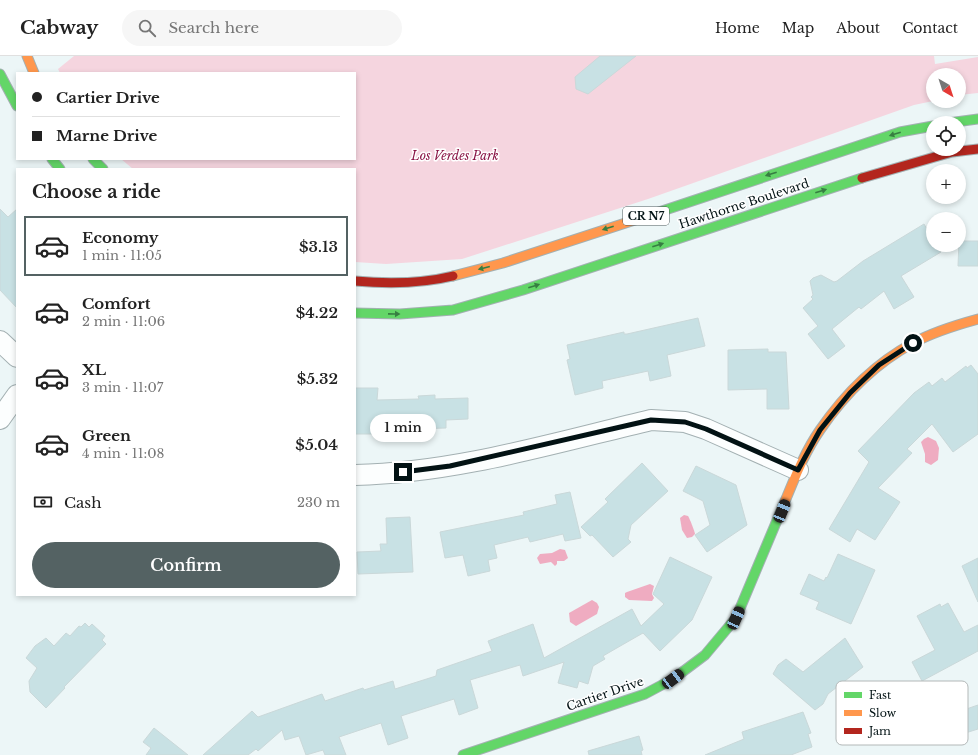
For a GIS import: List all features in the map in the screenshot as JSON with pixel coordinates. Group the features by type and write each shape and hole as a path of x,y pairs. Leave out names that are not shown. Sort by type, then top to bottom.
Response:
{"main road":[{"path":"27,56 34,72"},
{"path":"0,74 16,104"},
{"path":"966,121 978,119"},
{"name":"Hawthorne Boulevard","path":"356,281 390,284 439,279 503,263 900,132 926,127"},
{"name":"Hawthorne Boulevard","path":"356,313 400,314 453,310 523,290 879,172 952,152 978,149"},
{"path":"53,160 59,168"},
{"path":"94,160 102,168"},
{"name":"Cartier Drive","path":"463,755 645,694 673,679 705,655 736,618 798,470 820,430 850,393 879,365 913,343 954,326 978,319"}],"street":[{"path":"0,341 16,356"},
{"path":"0,418 16,396"},
{"path":"356,475 387,474 450,466 651,420 685,422 706,429 798,470"}],"green space":[{"name":"Los Verdes Park","path":"74,56 934,56 935,64 978,57 978,93 966,94 966,68 926,68 926,102 914,105 648,199 462,259 386,264 356,262 356,168 132,168 122,160 356,160 356,72 60,72 58,69"}],"shaded area":[{"path":"928,437 936,441 939,448 938,460 931,465 925,462 925,454 921,442"},
{"path":"684,515 688,516 693,528 695,534 692,537 687,538 682,530 680,518"},
{"path":"560,549 565,550 568,558 564,561 557,561 555,566 551,562 540,564 537,558 540,554 552,553"},
{"path":"650,584 654,586 652,594 654,598 652,601 629,600 625,597 625,593"},
{"path":"592,600 597,603 599,607 597,614 576,626 570,622 569,613"}],"building":[{"path":"600,56 636,56 588,94 576,89 575,77"},
{"path":"0,209 8,217 16,210 16,307 0,290"},
{"path":"924,224 926,227 926,252 941,252 901,276 914,297 894,309 884,291 861,309 859,307 832,329 845,346 828,359 808,334 818,326 803,308 813,299 811,297 813,295 810,281 821,275 834,282 837,281 863,261"},
{"path":"966,241 978,241 978,266 958,266 959,252 966,252"},
{"path":"698,318 705,346 667,355 671,376 650,381 648,371 602,381 603,388 575,395 567,360 570,359 567,345 624,332 624,334 627,334"},
{"path":"768,349 768,352 786,352 789,409 767,409 767,389 728,390 728,350"},
{"path":"971,365 978,374 978,434 953,452 932,424 907,449 912,453 878,488 900,502 875,540 857,529 850,542 829,529 869,462 858,451 914,393 929,382 932,386 942,378 945,382 966,366 967,368"},
{"path":"356,388 378,388 377,400 419,399 418,396 435,395 435,399 468,398 468,419 446,420 446,428 377,430 377,434 356,434"},
{"path":"642,463 668,491 631,525 628,539 631,542 613,557 592,535 590,536 581,527 608,502 605,499"},
{"path":"696,466 736,485 747,525 707,552 695,535 710,525 703,501 683,491"},
{"path":"570,492 581,538 565,541 563,534 530,542 528,537 494,545 497,558 488,560 490,571 468,576 463,555 445,558 440,532 524,515 523,512 557,504 555,495"},
{"path":"410,517 413,572 358,574 357,552 381,551 380,544 387,544 386,518"},
{"path":"838,554 875,570 851,624 816,609 819,602 800,594 809,574 824,581 826,577 827,578"},
{"path":"670,557 712,577 692,620 660,651 643,633 603,656 605,659 593,666 588,684 579,681 577,688 558,683 564,662 523,676 520,665 470,680 478,708 459,715 454,699 401,716 408,738 388,745 381,723 339,737 346,755 325,755 323,750 306,755 299,736 285,740 282,730 258,751 256,749 248,755 203,755 252,711 258,717 322,694 325,701 363,688 364,690 393,681 395,689 436,676 437,670 492,651 488,641 533,624 544,658 632,609 641,626 664,604 653,594"},
{"path":"978,558 978,602 962,566"},
{"path":"948,603 964,632 978,625 978,651 922,681 912,662 935,650 917,616 940,604 941,607"},
{"path":"85,623 89,627 92,624 105,636 102,640 106,644 64,687 65,688 46,708 30,692 29,681 37,668 26,658 35,646 46,638 54,646 66,633 70,636 79,626 81,627"},
{"path":"845,638 863,667 845,681 836,681 836,688 828,694 823,704 815,710 773,674 778,665 786,659 803,672"},
{"path":"978,705 978,729 968,732 968,708"},
{"path":"803,712 811,733 808,734 812,747 791,755 705,755 744,739 742,732"},
{"path":"154,728 188,755 146,755 151,748 143,742"},
{"path":"639,736 643,750 641,751 642,755 589,755 588,751"}],"traffic: fast":[{"path":"0,74 16,104"},
{"path":"966,121 978,119"},
{"path":"650,215 900,132 926,127"},
{"path":"53,160 59,168"},
{"path":"94,160 102,168"},
{"path":"356,313 400,314 453,310 523,290 862,178"},
{"path":"463,755 645,694 673,679 705,655 736,618 783,506"}],"traffic: slow":[{"path":"27,56 34,72"},
{"path":"453,276 503,263 650,215"},
{"path":"783,506 814,439 829,417 850,392 886,360 913,343 928,335 978,319"}],"traffic: jam":[{"path":"862,178 952,152 978,149"},
{"path":"356,281 404,283 428,281 453,276"}],"route":[{"path":"403,472 450,466 651,420 685,422 706,429 798,470 820,430 850,393 879,365 913,343"}]}
